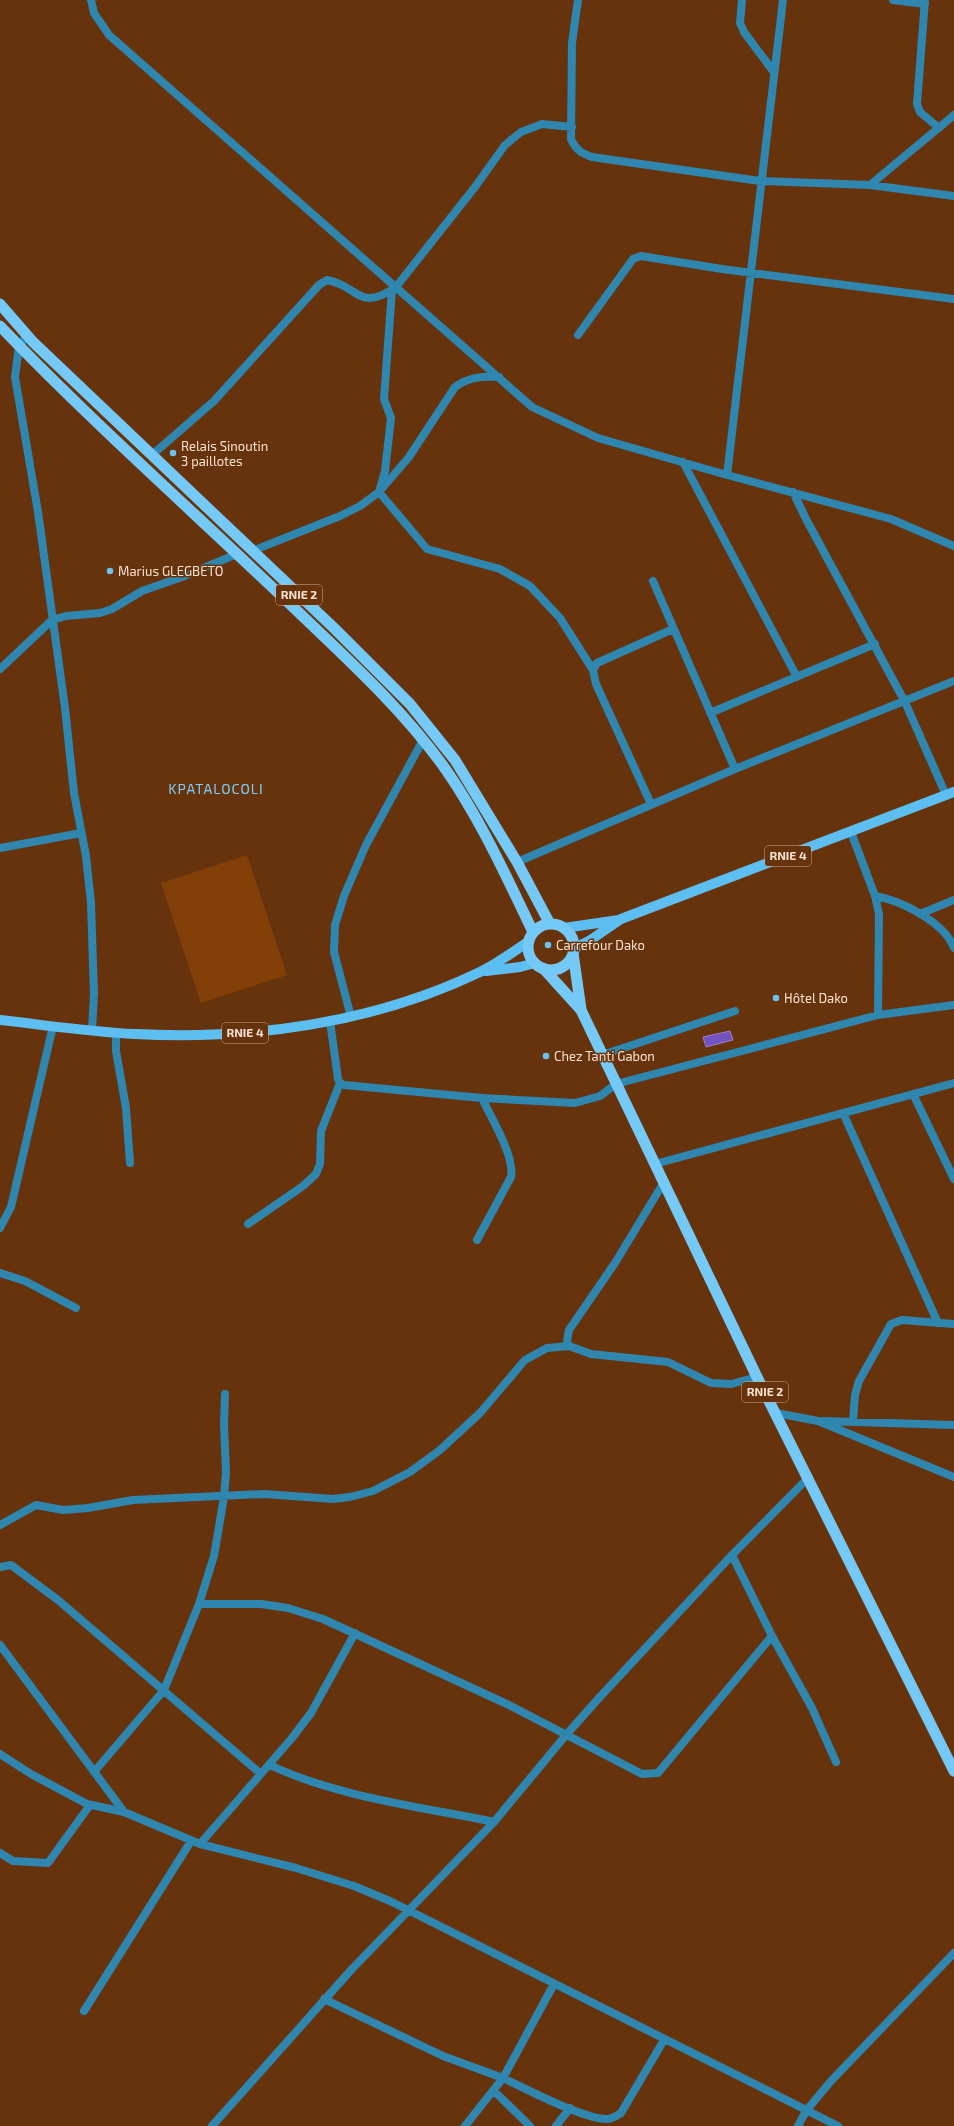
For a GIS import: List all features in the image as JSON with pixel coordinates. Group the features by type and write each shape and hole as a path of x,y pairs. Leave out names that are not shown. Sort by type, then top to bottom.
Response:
{"highway":[{"name":"RNIE 2","path":"0,304 27,336 386,679 424,720 455,760 516,862 550,924"},
{"name":"RNIE 2","path":"0,326 116,442 237,554 400,712 444,767 479,823 509,878 531,936"},
{"path":"550,924 564,928 572,938 581,1010 539,966 528,952 531,936 542,926 550,924"},
{"path":"539,966 552,969 561,967 568,961 573,950"},
{"name":"RNIE 2","path":"581,1010 758,1377 954,1771"}],"main road":[{"name":"RNIE 4","path":"564,928 621,919 950,793"},
{"name":"RNIE 4","path":"573,950 621,919"},
{"name":"RNIE 4","path":"0,1020 116,1033 182,1035 231,1034 268,1031 330,1021 424,996 482,972 531,936"},
{"name":"RNIE 4","path":"482,972 539,966"}],"street":[{"path":"92,0 94,13 109,35 394,288 532,407 598,438 891,519 954,546"},
{"path":"578,0 572,43 571,139 576,150 592,157 760,181 870,185 954,196"},
{"path":"742,0 740,23 744,32 773,71"},
{"path":"727,474 760,181 783,0"},
{"path":"893,0 925,2 917,104 920,112 939,128"},
{"path":"870,185 954,115"},
{"path":"152,455 214,401 319,285 327,280 335,281 358,296 374,298 382,297 394,288 476,187 505,145 521,132 542,124 572,127"},
{"path":"578,335 633,259 641,256 722,269 750,271 954,299"},
{"path":"379,492 385,472 391,418 384,399 394,288"},
{"path":"27,336 19,346 15,377 38,512 74,793 91,903 94,994 92,1030"},
{"path":"252,551 340,516 360,506 379,492 414,451 455,387 464,381 481,376 499,377"},
{"path":"683,462 797,677"},
{"path":"379,492 427,549 500,569 530,586 560,618 593,670 596,684 651,804"},
{"path":"794,492 806,519 875,644 950,793"},
{"path":"0,669 52,620 66,616 100,613 112,609 142,592 237,554"},
{"path":"653,581 735,769"},
{"path":"593,670 596,663 673,629"},
{"path":"710,713 875,644"},
{"path":"516,862 735,769 905,702 954,681"},
{"path":"350,1016 334,952 335,925 344,896 366,845 423,740"},
{"path":"851,832 875,896 880,926 878,1015"},
{"path":"0,848 81,833"},
{"path":"875,896 885,897 920,914 943,931 954,948"},
{"path":"920,914 954,900"},
{"path":"340,1083 353,1086 482,1098 575,1103 600,1096 616,1084 878,1015 954,1005"},
{"path":"602,1055 735,1011"},
{"path":"248,1224 304,1186 316,1174 320,1164 321,1130 340,1083 330,1021"},
{"path":"0,1228 11,1207 53,1026"},
{"path":"116,1033 118,1068 126,1108 130,1163"},
{"path":"655,1164 954,1083"},
{"path":"913,1094 954,1179"},
{"path":"477,1240 511,1177 512,1169 507,1153 482,1098"},
{"path":"843,1113 938,1323"},
{"path":"569,1346 569,1330 615,1262 664,1182"},
{"path":"0,1273 25,1281 76,1308"},
{"path":"853,1422 855,1395 859,1381 891,1324 902,1320 954,1324"},
{"path":"0,1525 36,1505 63,1510 88,1508 133,1500 264,1494 333,1499 350,1497 373,1490 410,1472 440,1450 480,1413 525,1360 547,1348 569,1346 592,1354 668,1362 711,1383 731,1384 758,1377"},
{"path":"94,1772 164,1690 199,1604 214,1556 224,1497 226,1472 224,1426 225,1394"},
{"path":"776,1413 818,1421 954,1425"},
{"path":"818,1421 954,1477"},
{"path":"212,2126 324,1999 494,1822 566,1734 732,1554 809,1477"},
{"path":"732,1554 772,1636 812,1708 836,1762"},
{"path":"0,1567 11,1564 58,1600 262,1774"},
{"path":"199,1604 261,1604 288,1608 323,1619 509,1705 642,1774 658,1773 772,1636"},
{"path":"200,1844 270,1765 311,1713 355,1633"},
{"path":"0,1645 124,1812"},
{"path":"0,1754 31,1774 90,1805 124,1812 200,1844 354,1886 409,1910 664,2040 765,2088 806,2111 838,2126"},
{"path":"270,1765 308,1782 393,1802 494,1822"},
{"path":"0,1853 13,1861 48,1863 90,1805"},
{"path":"84,2011 191,1841"},
{"path":"798,2126 806,2111 831,2081 954,1954"},
{"path":"465,2126 503,2078 554,1984"},
{"path":"324,1999 443,2056 503,2078 570,2108 600,2118 614,2118 621,2113 664,2040"},
{"path":"494,2091 530,2126"},
{"path":"556,2126 570,2108"}],"shaded area":[{"path":"247,855 287,975 201,1003 161,883"},
{"path":"730,1031 733,1040 706,1047 703,1037"}],"place":[{"name":"Relais Sinoutin 3 paillotes","path":"173,453"},
{"name":"Marius GLEGBETO","path":"110,571"},
{"name":"Carrefour Dako","path":"548,945"},
{"name":"Hôtel Dako","path":"776,998"},
{"name":"Chez Tanti Gabon","path":"546,1056"}],"district":[{"name":"KPATALOCOLI","path":"216,789"}]}
